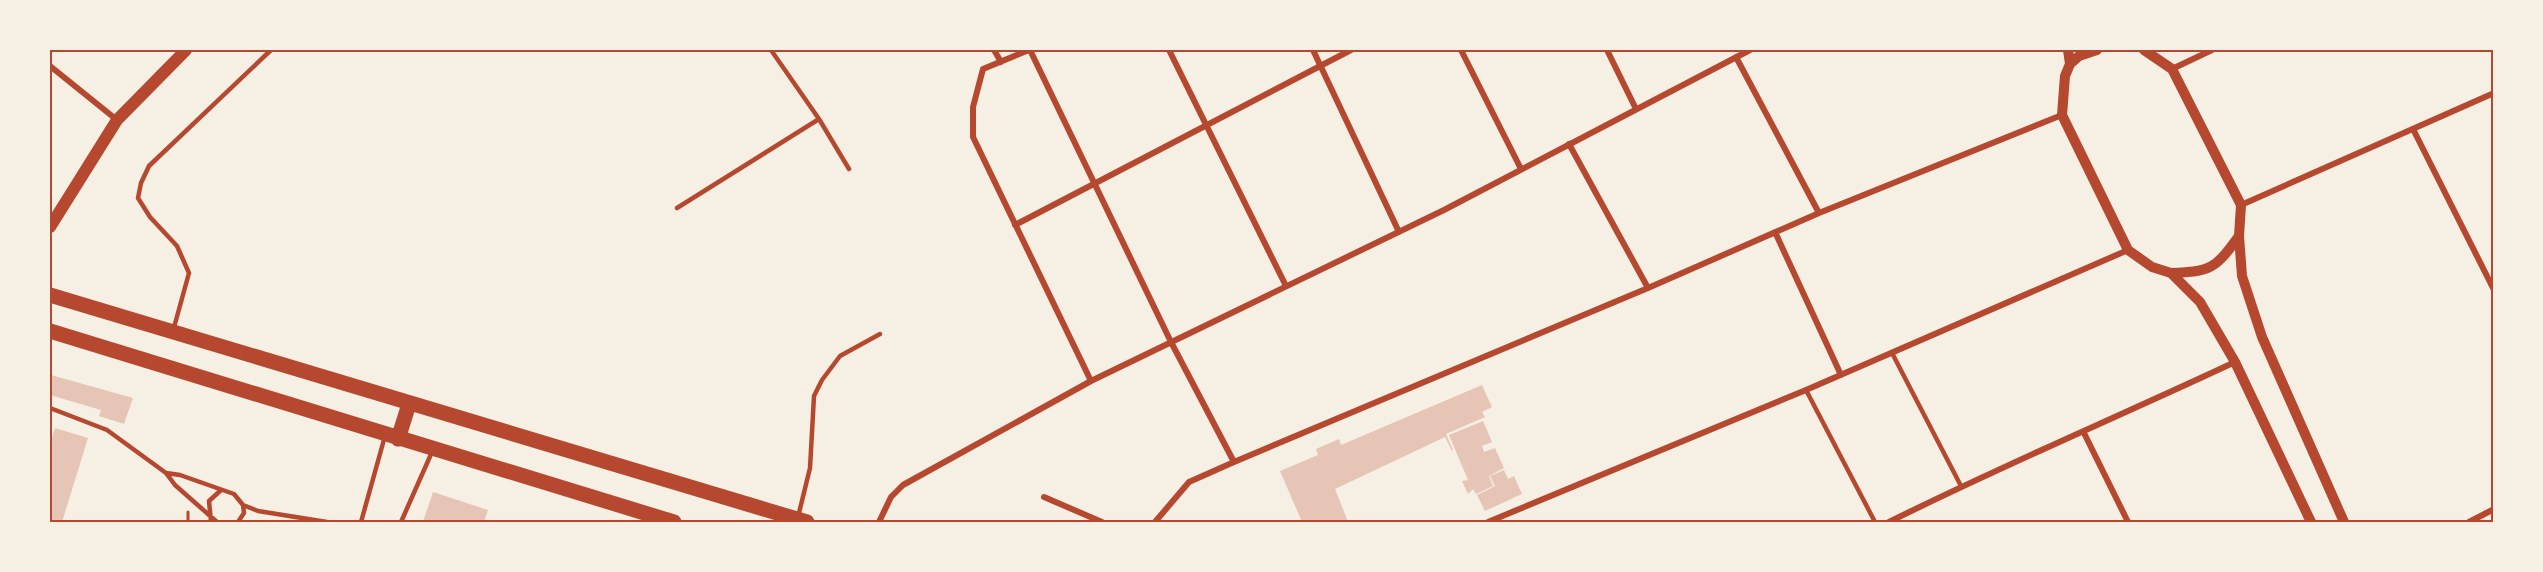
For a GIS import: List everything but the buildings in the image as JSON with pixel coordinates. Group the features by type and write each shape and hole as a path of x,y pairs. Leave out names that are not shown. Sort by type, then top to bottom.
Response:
{"main road":[{"path":"50,227 117,120 186,50"},
{"path":"50,295 802,521"},
{"path":"50,332 674,522"},
{"path":"392,437 409,404"}],"street":[{"path":"994,50 1000,62"},
{"path":"1091,381 973,137 973,107 983,69 1029,50 1171,342 1233,462"},
{"path":"1169,50 1286,286"},
{"path":"1313,50 1399,232"},
{"path":"1015,225 1320,64 1351,50"},
{"path":"1461,50 1521,169"},
{"path":"1607,50 1636,109"},
{"path":"879,522 891,497 903,485 1091,381 1399,232 1750,50"},
{"path":"2068,50 2070,64"},
{"path":"2097,50 2079,56 2070,64 2065,76 2062,116 2128,250 2152,267 2171,273 2194,272 2220,263 2239,236"},
{"path":"2144,50 2172,69 2241,205 2239,236 2242,276 2262,337 2344,522"},
{"path":"2172,69 2212,50"},
{"path":"1736,57 1819,213"},
{"path":"50,66 117,120"},
{"path":"2241,205 2493,93"},
{"path":"1155,522 1189,482 1233,462 1648,288 1819,213 2062,116"},
{"path":"2413,129 2493,290"},
{"path":"1569,144 1648,288"},
{"path":"1775,232 1841,375"},
{"path":"1491,522 1806,390 2128,250"},
{"path":"2171,273 2200,302 2235,362 2311,522"},
{"path":"1889,522 1961,486 2084,433 2235,362"},
{"path":"2084,433 2128,522"},
{"path":"1044,497 1102,522"},
{"path":"2469,522 2493,509"}],"lane":[{"path":"172,333 189,273 177,246 150,217 138,198 141,183 149,166 271,50"},
{"path":"771,50 819,119 849,169"},
{"path":"677,208 819,119"},
{"path":"802,521 810,468 814,396 822,380 840,356 880,334"},
{"path":"1892,353 1961,486"},
{"path":"1806,390 1875,522"},
{"path":"50,408 107,430 166,473 211,520 217,522"},
{"path":"361,522 392,437"},
{"path":"401,522 433,449"},
{"path":"166,473 180,475 220,491 234,494 243,505 258,511 327,522"},
{"path":"211,520 209,501 220,491"},
{"path":"238,522 244,513 243,505"}]}
